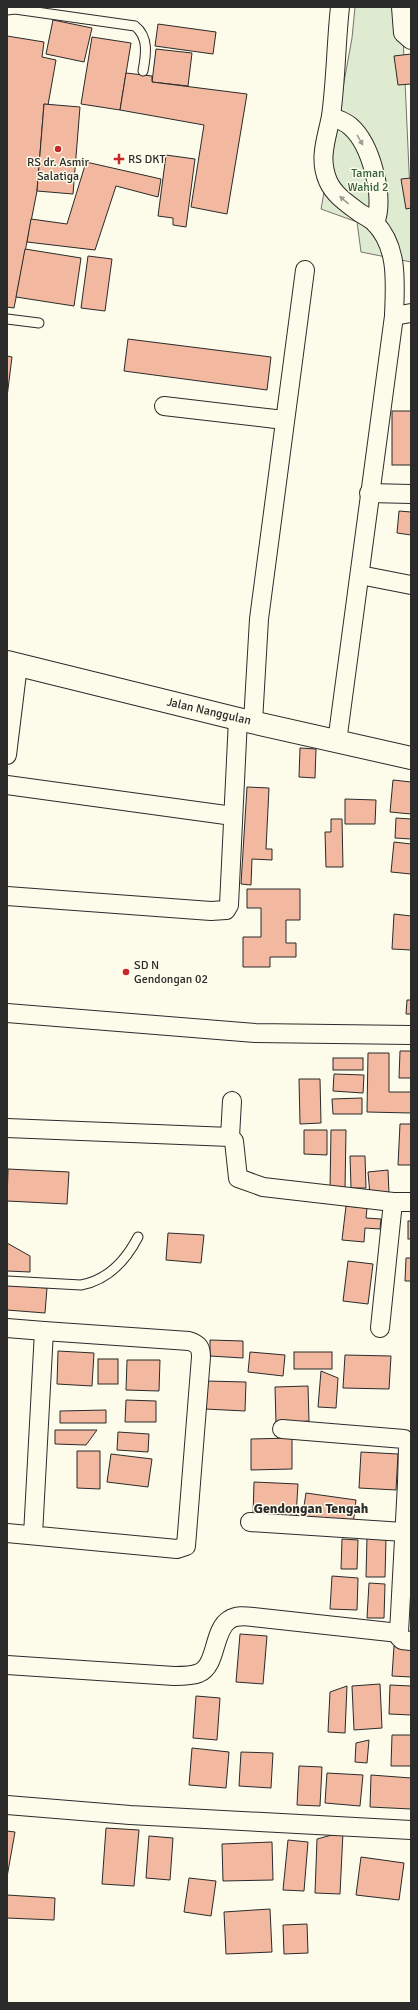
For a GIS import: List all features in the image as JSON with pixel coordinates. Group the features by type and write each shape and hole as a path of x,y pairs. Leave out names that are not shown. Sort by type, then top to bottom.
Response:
{"street":[{"path":"337,742 360,575 369,493 403,314 395,276 393,257 386,239 375,223 336,193 328,181 323,154 330,117 340,7"},
{"path":"401,7 403,33 411,40"},
{"path":"330,117 343,121 351,127 360,139 369,158 377,185 379,206 375,223"},
{"path":"7,896 211,911 226,910 229,905 233,816 284,420 305,270"},
{"path":"164,406 284,420"},
{"path":"369,493 411,494"},
{"path":"360,575 411,584"},
{"path":"7,755 12,664"},
{"name":"Jalan Nanggulan","path":"12,664 337,742 411,758"},
{"path":"7,785 233,816"},
{"path":"7,1013 255,1033 411,1035"},
{"path":"230,1137 232,1101"},
{"path":"7,1128 230,1137 234,1141 238,1178 263,1187 393,1202 411,1202"},
{"path":"380,1328 393,1202"},
{"path":"7,1328 189,1341 196,1343 201,1349 186,1546 177,1549 7,1533"},
{"path":"33,1535 44,1331"},
{"path":"7,1665 174,1676 200,1673 206,1668 222,1627 228,1620 238,1616 253,1616 405,1637 406,1612 404,1532 409,1483 408,1443 404,1439 282,1429"},
{"path":"250,1522 404,1532"},
{"path":"7,1805 137,1815 411,1830"}],"lane":[{"path":"7,10 15,9 135,26 142,31 145,42 143,71"},
{"path":"7,319 39,323"},
{"path":"7,1281 81,1285 91,1283 117,1267 126,1257 138,1237"}],"green space":[{"name":"Taman Wahid 2","path":"355,7 400,7 403,36 411,215 411,262 361,252 357,222 321,209 352,38"}],"building":[{"path":"53,20 92,28 84,62 46,54"},
{"path":"158,24 216,32 213,54 155,46"},
{"path":"7,36 44,42 42,57 56,60 48,105 44,104 37,191 14,308 7,307"},
{"path":"92,37 131,43 120,110 81,104"},
{"path":"156,49 192,53 188,86 152,82"},
{"path":"411,54 411,84 398,85 394,56"},
{"path":"126,73 152,76 152,82 247,94 227,214 191,207 204,125 120,110"},
{"name":"RS dr. Asmir Salatiga","path":"44,104 80,107 73,194 37,191"},
{"path":"166,155 195,159 186,227 173,225 173,218 158,216"},
{"path":"86,162 161,179 158,197 116,186 95,250 27,242 31,219 67,224"},
{"path":"411,178 411,208 406,209 401,179"},
{"path":"25,249 81,258 74,306 16,297"},
{"path":"88,256 112,259 105,311 81,308"},
{"path":"128,339 271,357 267,390 124,371"},
{"path":"7,356 12,357 7,397"},
{"path":"392,411 411,411 411,465 392,465"},
{"path":"399,511 411,512 411,535 397,533"},
{"path":"300,748 316,749 315,778 299,777"},
{"path":"393,780 411,782 411,814 390,812"},
{"path":"247,787 269,788 266,849 272,849 272,860 252,859 251,885 241,884"},
{"path":"345,799 376,800 375,824 345,824"},
{"path":"396,818 411,819 411,839 395,838"},
{"path":"331,819 342,819 343,867 326,867 325,832 331,832"},
{"path":"394,842 411,844 411,874 391,872"},
{"path":"247,889 300,889 300,920 286,920 286,943 296,943 296,957 270,957 270,967 243,967 243,937 261,937 261,908 247,908"},
{"path":"394,914 411,916 411,950 392,949"},
{"path":"407,1000 411,1000 411,1014 406,1014"},
{"path":"400,1051 411,1051 411,1078 399,1078"},
{"path":"368,1053 389,1053 389,1092 411,1092 411,1113 367,1112"},
{"path":"333,1058 363,1058 363,1070 333,1070"},
{"path":"334,1074 364,1075 363,1093 333,1091"},
{"path":"299,1079 320,1079 321,1123 300,1124"},
{"path":"362,1098 362,1114 333,1114 332,1099"},
{"path":"400,1124 411,1124 411,1165 398,1165"},
{"path":"304,1130 327,1130 327,1155 304,1154"},
{"path":"331,1130 346,1130 345,1189 330,1189"},
{"path":"350,1156 365,1156 366,1188 351,1188"},
{"path":"8,1169 69,1172 67,1204 7,1201"},
{"path":"388,1170 389,1194 370,1195 368,1172"},
{"path":"346,1206 367,1208 366,1218 381,1219 380,1229 365,1228 364,1242 342,1240"},
{"path":"408,1221 411,1221 411,1239 408,1239"},
{"path":"168,1233 204,1235 201,1263 166,1260"},
{"path":"7,1243 30,1256 30,1272 7,1271"},
{"path":"406,1258 411,1258 411,1281 405,1281"},
{"path":"348,1261 373,1264 368,1304 343,1301"},
{"path":"7,1285 47,1288 45,1313 7,1310"},
{"path":"210,1340 243,1341 243,1358 210,1356"},
{"path":"58,1351 94,1353 92,1386 57,1384"},
{"path":"250,1352 285,1355 283,1376 248,1372"},
{"path":"294,1352 332,1352 332,1369 294,1369"},
{"path":"345,1355 391,1356 389,1389 343,1388"},
{"path":"98,1359 118,1359 118,1384 98,1384"},
{"path":"127,1360 160,1360 159,1391 126,1390"},
{"path":"321,1371 338,1378 336,1408 318,1407"},
{"path":"206,1381 246,1382 245,1411 205,1409"},
{"path":"308,1386 309,1421 276,1423 275,1387"},
{"path":"126,1400 156,1401 156,1422 125,1422"},
{"path":"106,1410 106,1423 60,1423 60,1411"},
{"path":"55,1430 97,1430 86,1445 55,1444"},
{"path":"118,1432 149,1434 148,1452 117,1450"},
{"path":"292,1438 292,1469 251,1470 251,1439"},
{"path":"77,1451 100,1451 100,1489 77,1488"},
{"path":"361,1452 398,1454 396,1490 359,1488"},
{"path":"111,1454 152,1459 148,1487 107,1482"},
{"path":"254,1482 298,1484 296,1517 253,1516"},
{"path":"306,1493 356,1500 353,1525 302,1519"},
{"path":"367,1537 386,1538 385,1577 366,1577"},
{"path":"342,1539 358,1540 357,1569 341,1569"},
{"path":"332,1576 358,1578 357,1610 330,1609"},
{"path":"369,1583 385,1584 384,1618 367,1618"},
{"path":"240,1634 267,1636 263,1684 236,1682"},
{"path":"394,1646 411,1647 411,1677 392,1676"},
{"path":"380,1684 382,1728 354,1730 352,1686"},
{"path":"390,1685 411,1686 411,1715 389,1714"},
{"path":"347,1686 345,1733 328,1732 330,1692"},
{"path":"196,1696 220,1698 217,1740 193,1738"},
{"path":"392,1735 411,1735 411,1766 391,1766"},
{"path":"369,1740 367,1763 355,1762 356,1743"},
{"path":"192,1748 229,1752 226,1788 189,1785"},
{"path":"241,1752 273,1753 271,1788 239,1786"},
{"path":"299,1766 322,1767 320,1806 297,1805"},
{"path":"327,1773 363,1775 360,1806 325,1803"},
{"path":"371,1775 411,1778 411,1809 370,1807"},
{"path":"106,1828 139,1830 134,1886 102,1884"},
{"path":"7,1831 15,1832 7,1877"},
{"path":"343,1832 340,1894 315,1893 317,1839"},
{"path":"149,1836 173,1838 170,1880 146,1878"},
{"path":"288,1840 308,1842 304,1891 283,1890"},
{"path":"272,1842 273,1880 223,1881 222,1844"},
{"path":"361,1857 404,1863 399,1900 356,1895"},
{"path":"189,1878 216,1881 211,1916 184,1912"},
{"path":"7,1895 55,1898 54,1920 7,1918"},
{"path":"270,1909 272,1952 226,1954 224,1912"},
{"path":"307,1924 308,1953 284,1954 283,1925"}],"place":[{"name":"RS dr. Asmir Salatiga","path":"58,149"},
{"name":"RS DKT","path":"119,159"},
{"name":"SD N Gendongan 02","path":"126,972"}],"district":[{"name":"Gendongan Tengah","path":"311,1508"}]}
